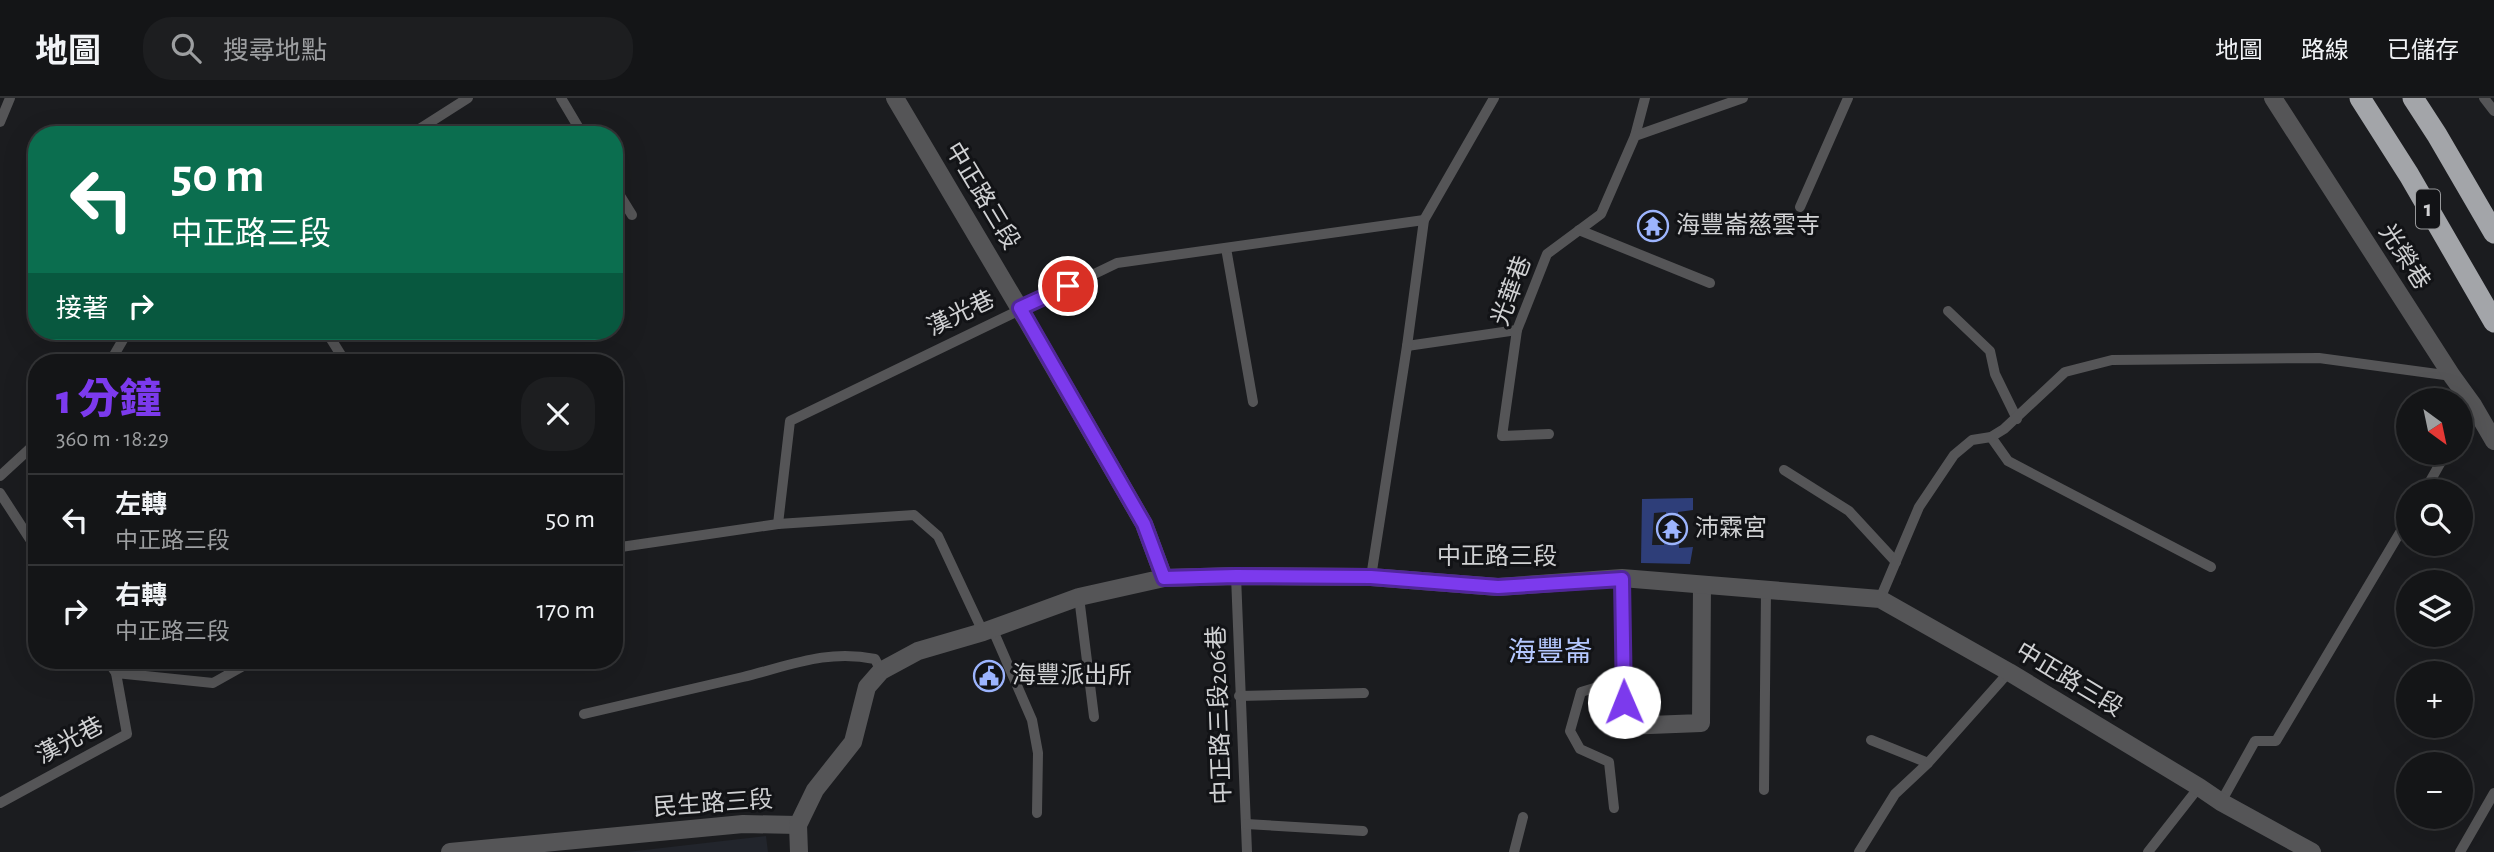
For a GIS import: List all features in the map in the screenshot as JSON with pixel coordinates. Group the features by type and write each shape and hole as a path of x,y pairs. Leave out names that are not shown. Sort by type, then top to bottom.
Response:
{"highway":[{"name":"1","path":"2360,98 2494,322"},
{"name":"1","path":"2413,98 2494,233"}],"street":[{"name":"中正路三段","path":"895,98 1144,524 1164,578 1371,577 1498,587 1622,579 1880,599 2009,672 2221,802 2312,852"},
{"name":"光榮巷","path":"2273,98 2461,388"},
{"name":"光榮巷","path":"2473,405 2494,442"},
{"path":"881,671 918,651 988,630 1079,597 1164,578"},
{"path":"1624,726 1701,723 1702,585"},
{"name":"民生路三段","path":"450,852 743,824 798,825 815,790 853,742 867,688 881,671"},
{"path":"798,825 799,852"}],"lane":[{"path":"0,122 10,98"},
{"path":"424,126 467,98"},
{"path":"561,98 578,126"},
{"path":"1371,577 1424,220 1494,98"},
{"name":"光華巷","path":"1549,434 1502,436 1517,330 1547,254 1601,214 1635,136 1645,98"},
{"path":"1635,136 1743,98"},
{"path":"1800,206 1848,98"},
{"path":"623,200 632,215"},
{"name":"漢光巷","path":"778,524 790,421 1020,308 1116,263 1424,220"},
{"path":"1579,230 1710,283"},
{"path":"1226,248 1253,402"},
{"path":"1948,311 1990,351 1995,374 2017,419"},
{"path":"1407,346 1517,330"},
{"path":"1880,599 1919,507 1954,455 1972,440 1991,437 2017,419 2065,372 2112,360 2319,358 2452,376"},
{"path":"1991,437 2008,461 2211,567"},
{"path":"0,476 28,450"},
{"path":"1784,470 1849,511 1896,562"},
{"path":"0,493 28,536"},
{"path":"623,547 778,524 914,515 939,536 1031,720 1038,753 1037,813"},
{"path":"2221,802 2255,740 2276,741 2396,539"},
{"name":"中正路三段206巷","path":"1236,576 1247,852"},
{"path":"1622,579 1624,726"},
{"path":"1764,790 1766,591"},
{"path":"1079,597 1094,717"},
{"path":"584,714 758,674 808,658 860,656 875,659 881,671"},
{"path":"113,669 116,673 213,683 238,669"},
{"path":"1859,852 1895,794 1928,763 2009,672"},
{"name":"漢光巷","path":"0,803 127,734 116,673"},
{"path":"1614,808 1609,762 1580,749 1570,731 1581,692 1624,679"},
{"path":"1239,696 1364,693"},
{"path":"1871,740 1928,763"},
{"path":"2148,852 2199,787"},
{"path":"2459,852 2494,793"},
{"path":"1514,852 1523,817"},
{"path":"1246,824 1363,831"}],"shaded area":[{"path":"766,836 768,852 627,852"}],"building":[{"name":"沛霖宮","path":"1693,498 1693,510 1678,512 1679,548 1693,547 1690,564 1641,563 1642,499","holes":["1666,512 1664,545 1652,545 1654,513"]}],"place":[{"name":"海豐崙慈雲寺","path":"1653,226"},
{"name":"沛霖宮","path":"1672,529"},
{"name":"海豐派出所","path":"989,676"}],"district":[{"name":"海豐崙","path":"1550,653"}],"route":[{"path":"1068,286 1020,308 1144,524 1164,578 1371,577 1498,587 1622,579 1624,702"}]}
